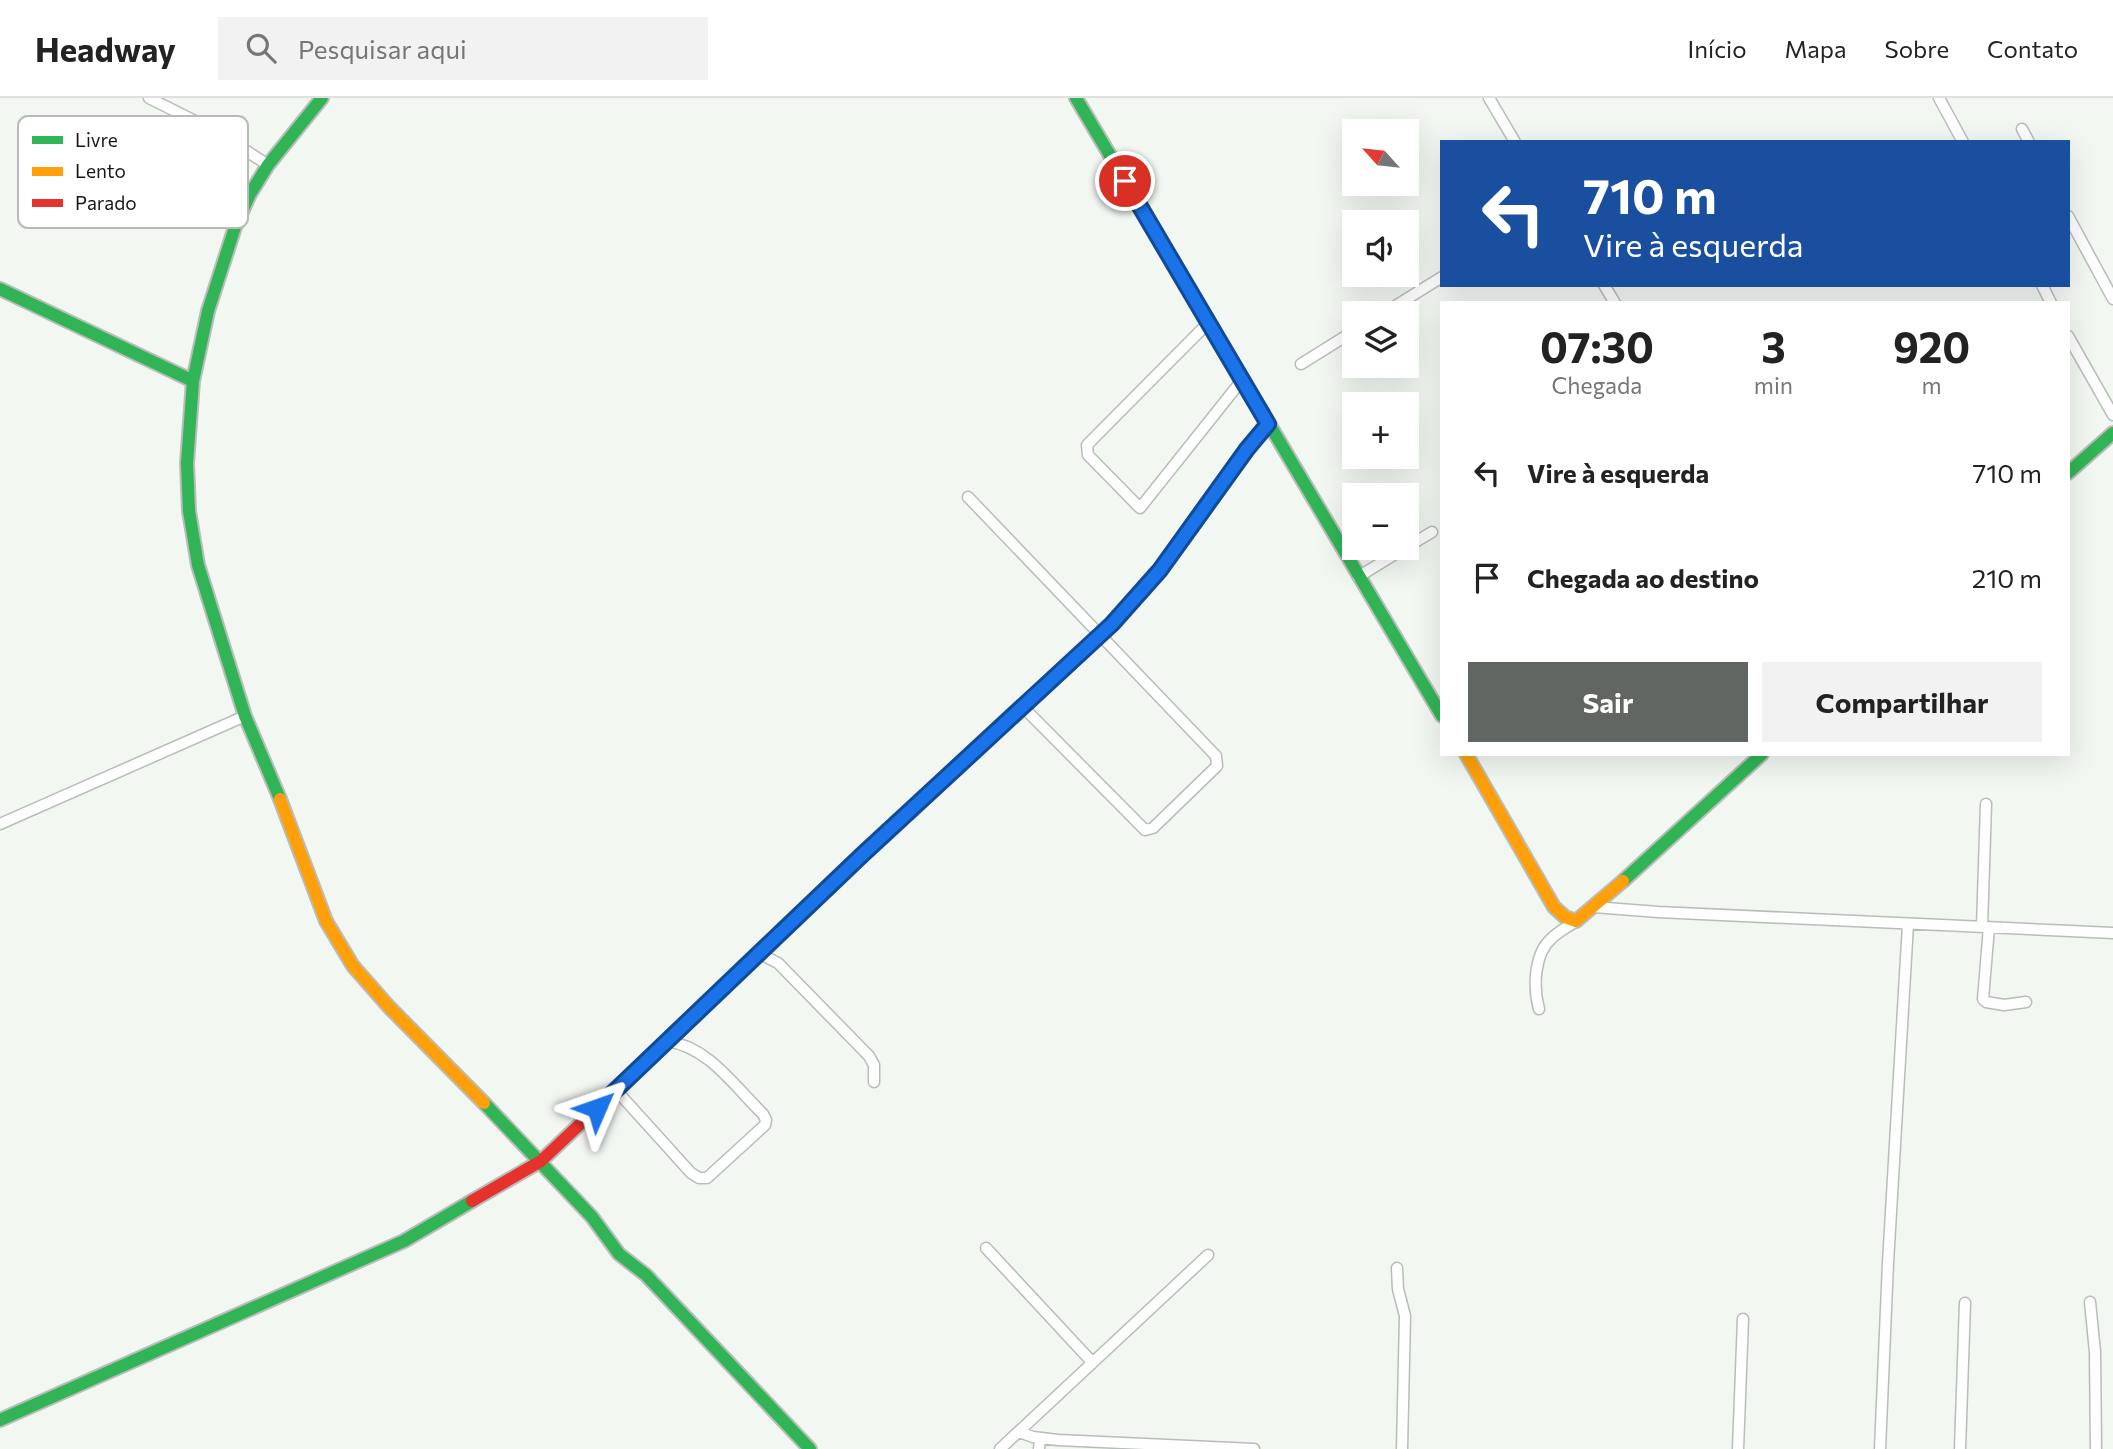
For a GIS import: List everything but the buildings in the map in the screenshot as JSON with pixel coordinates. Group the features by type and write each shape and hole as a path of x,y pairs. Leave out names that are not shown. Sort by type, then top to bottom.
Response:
{"street":[{"path":"149,98 185,116"},
{"path":"248,198 268,165 322,98"},
{"path":"1076,98 1440,713"},
{"path":"1489,98 1513,140"},
{"path":"1939,98 1962,140"},
{"path":"2022,129 2028,140"},
{"path":"248,152 268,165"},
{"path":"2070,220 2113,299"},
{"path":"235,228 208,311 193,381 187,463 189,511 198,565 245,716 287,814 326,921 353,966 389,1007 541,1161 592,1217 619,1254 646,1275 810,1449"},
{"path":"1403,301 1440,278"},
{"path":"0,289 193,381"},
{"path":"1208,323 1087,445 1088,455 1136,507 1140,508 1242,380"},
{"path":"1301,364 1342,338"},
{"path":"2070,340 2113,415"},
{"path":"0,1420 404,1241 541,1161 758,953 1138,598 1268,424"},
{"path":"2070,471 2113,433"},
{"path":"968,497 1216,756 1217,766 1153,828 1145,830 1023,707"},
{"path":"1419,540 1433,532"},
{"path":"1358,577 1385,560"},
{"path":"0,824 245,716"},
{"path":"1467,756 1554,906 1559,913 1576,921"},
{"path":"1539,1009 1536,989 1541,952 1552,938 1594,907 1760,756"},
{"path":"1986,804 1983,999 2004,1005 2026,1002"},
{"path":"1594,907 1670,913 2113,933"},
{"path":"1880,1449 1908,924"},
{"path":"758,953 778,963 803,992 865,1051 874,1065 874,1082"},
{"path":"616,1090 691,1173 699,1178 707,1178 765,1125 763,1114 704,1054 685,1045 667,1041"},
{"path":"986,1248 1092,1363"},
{"path":"1000,1449 1208,1255"},
{"path":"1397,1268 1398,1289 1405,1316 1402,1449"},
{"path":"2090,1302 2095,1352 2096,1449"},
{"path":"1960,1449 1965,1303"},
{"path":"1738,1449 1744,1319"},
{"path":"1018,1432 1040,1438 1254,1449"},
{"path":"1039,1449 1040,1438"}],"traffic: fast":[{"path":"248,198 268,165 322,98"},
{"path":"1076,98 1440,713"},
{"path":"235,228 208,311 193,381 187,463 189,511 198,565 245,716 280,799"},
{"path":"0,289 193,381"},
{"path":"2070,471 2113,433"},
{"path":"597,1108 862,855 1041,690"},
{"path":"1623,881 1760,756"},
{"path":"484,1103 592,1217 619,1254 646,1275 810,1449"},
{"path":"0,1420 404,1241 472,1201"}],"traffic: slow":[{"path":"1467,756 1554,907 1565,917 1576,921 1623,881"},
{"path":"280,799 326,921 353,966 389,1007 484,1103"}],"traffic: jam":[{"path":"1041,690 1102,633 1145,587 1268,424"},
{"path":"472,1201 541,1161 597,1108"}],"route":[{"path":"597,1108 723,986 1138,598 1268,424 1125,181"}]}
